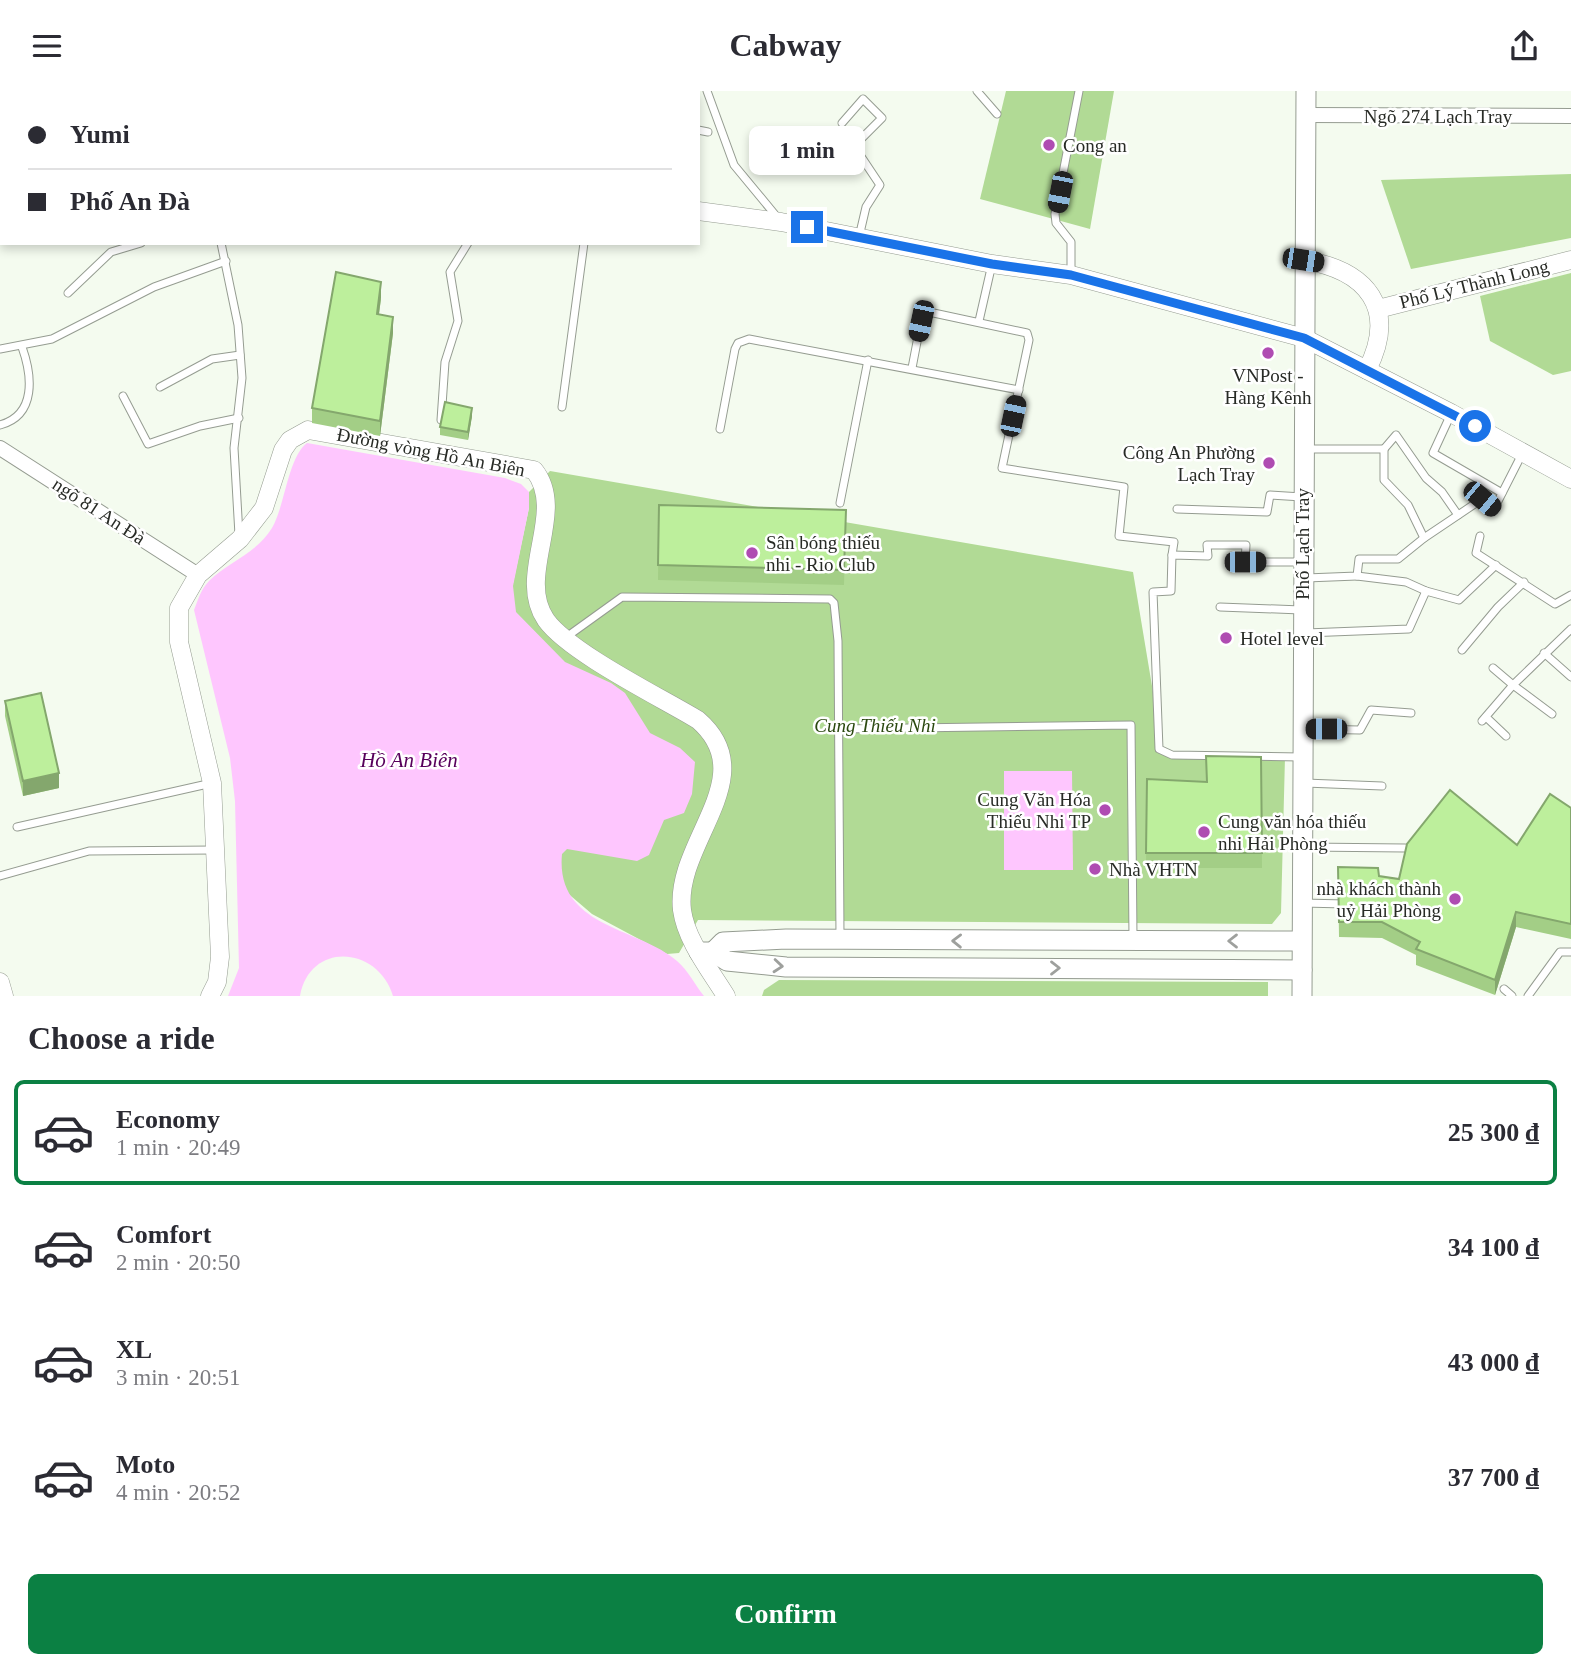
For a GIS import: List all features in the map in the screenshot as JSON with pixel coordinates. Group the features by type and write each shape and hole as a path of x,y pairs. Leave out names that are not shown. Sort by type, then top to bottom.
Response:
{"main road":[{"name":"Phố Lạch Tray","path":"1306,91 1300,846 1301,970 1306,994"},
{"path":"706,952 723,942 1301,941"},
{"path":"997,968 998,942"},
{"path":"706,952 727,961 786,967 1301,970"}],"street":[{"name":"Ngõ 274 Lạch Tray","path":"1306,115 1571,116"},
{"path":"700,211 781,222 992,264 1071,275 1304,338 1451,413 1571,479"},
{"path":"1303,260 1325,264 1360,283 1378,309 1382,323 1379,347 1367,370"},
{"name":"Phố Lý Thành Long","path":"1378,309 1571,260"},
{"name":"Đường vòng Hồ An Biên","path":"210,996 217,982 220,957 220,895 214,851 212,782 179,642 178,608 198,575 240,539 264,508 283,450 290,440 308,430 534,470 541,479 545,496 535,587 540,610 564,639 698,720 713,733 721,752 723,776 716,800 691,854 682,898 682,912 706,952 726,996"},
{"name":"ngõ 81 An Đà","path":"0,448 198,575"},
{"path":"0,982 4,996"}],"lane":[{"path":"708,91 734,165 781,222"},
{"path":"977,91 998,114"},
{"path":"1071,275 1071,242 1056,223 1055,214 1079,91"},
{"path":"842,123 863,99 882,118 855,146 880,185 866,207 859,237"},
{"path":"700,130 708,132"},
{"path":"68,293 111,253 135,245"},
{"path":"222,245 240,355 239,418 234,448 240,539"},
{"path":"441,420 445,362 458,321 450,272 467,245"},
{"path":"562,407 583,245"},
{"path":"0,349 22,347 52,338 154,287 226,261"},
{"path":"979,321 992,264"},
{"path":"912,368 921,321 929,312 1022,330 1029,337 1002,467 1124,487 1119,536 1174,542 1171,591 1153,592 1159,749 1172,755 1301,757"},
{"path":"720,429 735,349 743,340 912,368 1019,390"},
{"path":"0,425 10,422 27,405 31,372 22,347"},
{"path":"160,387 212,359 240,355"},
{"path":"841,503 868,361"},
{"path":"123,396 148,444 200,426 239,418"},
{"path":"1451,413 1433,453 1502,493"},
{"path":"1424,538 1408,505 1384,480 1384,449 1396,435 1426,478 1442,492 1458,515"},
{"path":"1303,449 1384,449"},
{"path":"1357,576 1359,559 1398,559 1482,499 1494,509 1523,452"},
{"path":"1177,509 1266,512 1270,495 1302,497"},
{"path":"1480,536 1476,553 1555,604 1571,595"},
{"path":"1172,555 1208,556 1207,545 1246,545 1245,562 1406,582 1426,591 1460,600 1496,565"},
{"path":"1462,650 1497,607 1524,582"},
{"path":"1301,633 1409,629 1426,591"},
{"path":"564,639 622,597 830,599 836,608 837,619 839,940"},
{"path":"1220,607 1302,610"},
{"path":"1506,736 1484,719 1513,685 1571,629"},
{"path":"1544,653 1571,677"},
{"path":"1493,668 1552,714"},
{"path":"1302,729 1360,730 1371,710 1411,713"},
{"path":"839,729 1131,725 1133,942"},
{"path":"17,827 212,782"},
{"path":"1301,783 1382,786"},
{"path":"1300,846 1405,848"},
{"path":"0,876 89,851 214,851"},
{"path":"1302,902 1352,904"},
{"path":"1528,996 1560,952 1571,952"},
{"path":"1504,989 1512,996"}],"green space":[{"name":"Cong an","path":"1006,91 1114,91 1090,229 980,199"},
{"path":"1571,174 1571,238 1411,269 1381,180"},
{"path":"1571,273 1571,371 1553,375 1490,341 1480,296"},
{"name":"Cung Thiếu Nhi","path":"550,471 1133,572 1163,752 1285,757 1281,913 1272,924 698,920 679,953 667,954 592,914 551,879 560,672 508,607 529,508 529,492"},
{"path":"779,980 1268,982 1268,996 762,996 764,990"}],"water":[{"name":"Hồ An Biên","path":"307,443 505,478 521,484 529,492 529,508 513,586 516,612 565,662 611,683 625,693 650,733 680,748 695,762 692,794 684,813 664,820 649,855 637,861 567,849 562,854 563,878 572,897 585,911 677,961 704,996 393,996 385,979 374,967 345,957 330,959 317,966 306,978 300,996 228,996 239,968 235,801 230,758 194,610 209,581 266,537 276,519 295,459"},
{"path":"1004,771 1072,771 1073,870 1004,870"}],"building":[{"path":"336,272 381,282 377,314 393,317 380,421 312,408"},
{"path":"445,402 472,408 468,432 440,427"},
{"name":"Sân bóng thiếu nhi - Rio Club","path":"659,505 846,510 844,570 658,565"},
{"path":"41,693 59,773 23,781 5,701"},
{"name":"Cung văn hóa thiếu nhi Hải Phòng","path":"1206,756 1261,757 1262,853 1146,853 1147,779 1207,782"},
{"name":"nhà khách thành uỷ Hải Phòng","path":"1450,790 1517,845 1550,794 1571,808 1571,924 1516,912 1495,980 1416,949 1420,942 1382,922 1339,922 1338,867 1378,868 1379,876 1399,879 1407,844"}],"place":[{"name":"Cong an","path":"1049,145"},
{"name":"VNPost - Hàng Kênh","path":"1268,353"},
{"name":"Công An Phường Lạch Tray","path":"1269,463"},
{"name":"Sân bóng thiếu nhi - Rio Club","path":"752,553"},
{"name":"Hotel level","path":"1226,638"},
{"name":"Cung Văn Hóa Thiếu Nhi TP","path":"1105,810"},
{"name":"Cung văn hóa thiếu nhi Hải Phòng","path":"1204,832"},
{"name":"Nhà VHTN","path":"1095,869"},
{"name":"nhà khách thành uỷ Hải Phòng","path":"1455,899"}],"route":[{"path":"807,227 992,264 1071,275 1304,338 1475,426"}]}
